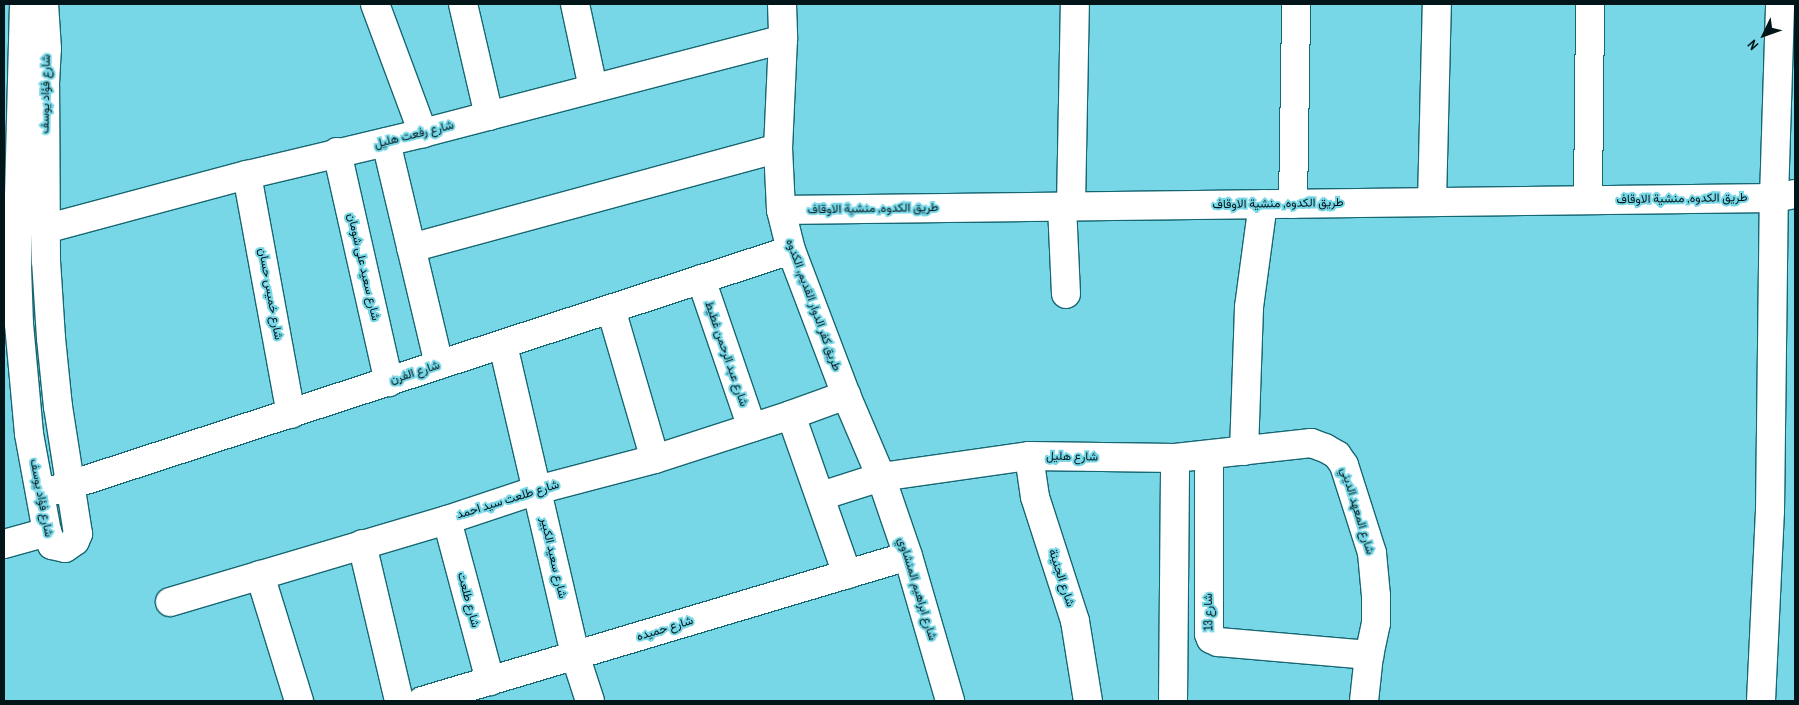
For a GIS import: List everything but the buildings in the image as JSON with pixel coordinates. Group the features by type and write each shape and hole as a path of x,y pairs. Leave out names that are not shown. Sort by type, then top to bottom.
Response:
{"street":[{"name":"شارع فؤاد يوسف","path":"24,4 12,118 11,298 39,495 47,532 52,545 64,548 76,541 78,534 51,338 46,229 45,84 47,49 44,4"},
{"path":"463,4 489,116"},
{"path":"575,4 593,88"},
{"name":"طريق كفر الدوار القديم, الكدوه","path":"782,4 783,39 778,148 781,210 791,250 846,395 882,477"},
{"path":"1066,294 1066,206 1075,4"},
{"path":"1293,204 1296,4"},
{"path":"1432,202 1437,4"},
{"path":"1588,200 1590,4"},
{"path":"1760,701 1785,196 1780,4"},
{"path":"382,5 423,133"},
{"name":"شارع رفعت هليل","path":"46,229 247,175 423,133 783,39"},
{"path":"386,142 439,365"},
{"path":"410,248 778,148"},
{"name":"شارع سعيد على شومان","path":"337,152 389,382"},
{"name":"شارع خميس حسان","path":"247,175 291,414"},
{"name":"طريق الكدوه, منشية الاوقاف","path":"781,210 1785,196"},
{"path":"1244,450 1249,307 1263,204"},
{"name":"شارع الفرن","path":"39,495 791,250"},
{"name":"شارع عبد الرحمن غطيط","path":"701,279 752,428"},
{"path":"611,309 655,459"},
{"name":"شارع سعيد الكبير","path":"503,344 575,655 590,701"},
{"name":"شارع طلعت سيد احمد","path":"170,602 447,520 537,490 655,459 846,395"},
{"path":"791,415 822,496 847,574"},
{"name":"شارع هليل","path":"822,496 882,477 1028,456 1175,458 1311,443 1325,448"},
{"name":"شارع المعهد الديني","path":"1325,448 1336,455 1344,465 1372,553 1376,596 1376,623 1369,655 1364,701"},
{"name":"شارع 13","path":"1209,454 1209,634 1211,638 1218,642 1369,655"},
{"name":"شارع الجنينة","path":"1028,456 1035,497 1075,621 1088,701"},
{"path":"1173,701 1175,458"},
{"name":"شارع ابراهيم المنشاوي","path":"882,477 908,556 950,701"},
{"name":"شارع طلعت","path":"447,520 490,681"},
{"path":"4,544 47,532"},
{"path":"362,544 399,701"},
{"name":"شارع حميده","path":"422,701 908,556"},
{"path":"260,575 298,701"}]}
